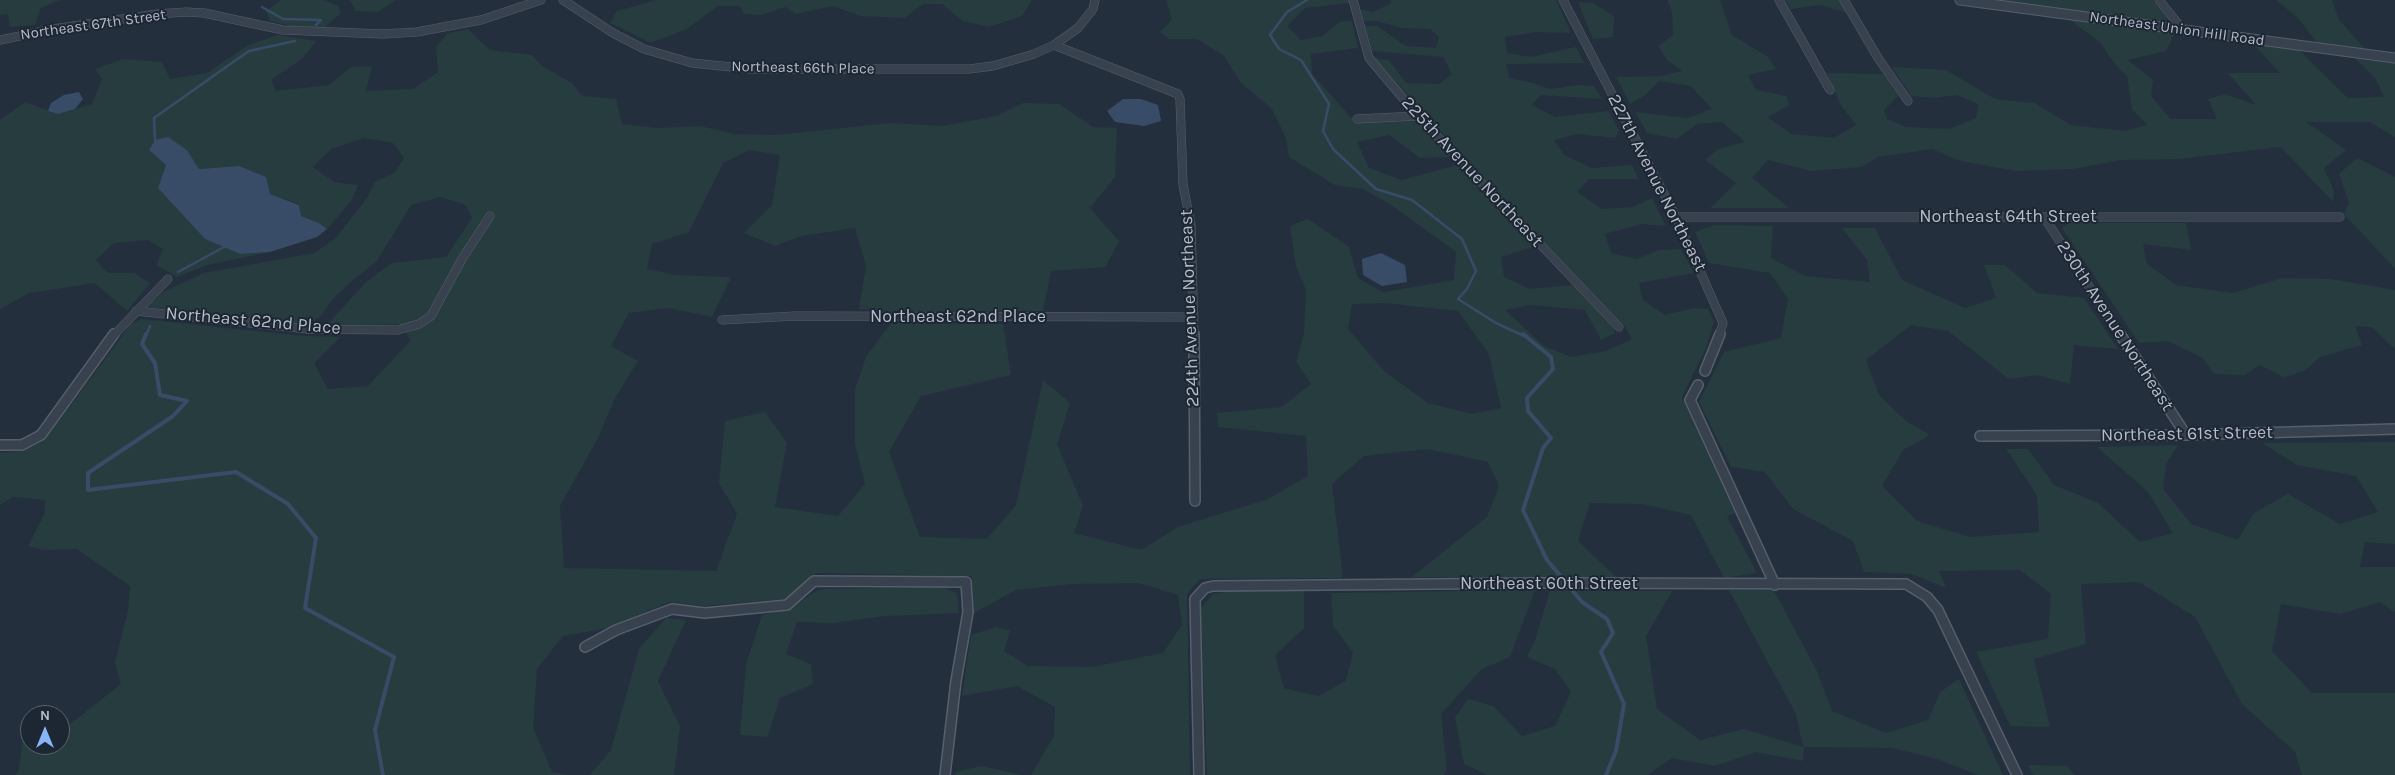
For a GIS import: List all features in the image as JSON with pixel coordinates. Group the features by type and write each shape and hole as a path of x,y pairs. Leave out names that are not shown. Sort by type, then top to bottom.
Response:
{"street":[{"name":"Northeast 67th Street","path":"0,40 53,29 157,14 186,12 204,13 283,30 354,34 400,33 481,20 540,0"},
{"name":"Northeast 66th Place","path":"564,0 613,33 644,49 692,63 718,67 761,69 970,69 1015,60 1054,45 1083,23 1093,9 1094,0"},
{"name":"225th Avenue Northeast","path":"1353,0 1369,58 1418,116 1618,327"},
{"name":"227th Avenue Northeast","path":"1563,0 1676,217 1723,322 1715,350 1705,371"},
{"path":"1779,0 1830,90"},
{"path":"1844,0 1878,58 1908,101"},
{"name":"Northeast Union Hill Road","path":"1960,0 2395,58"},
{"path":"2159,0 2183,30"},
{"name":"224th Avenue Northeast","path":"1054,45 1172,91 1180,99 1182,110 1183,185 1191,225 1194,317 1195,501"},
{"path":"1357,120 1418,116"},
{"name":"Northeast 62nd Place","path":"136,311 308,329 398,330 419,324 431,316 440,304 462,259 490,216"},
{"name":"Northeast 64th Street","path":"1676,217 2340,218"},
{"name":"230th Avenue Northeast","path":"2044,217 2186,435"},
{"path":"0,445 22,445 41,435 117,330 168,279"},
{"name":"Northeast 62nd Place","path":"722,320 795,316 1194,317"},
{"path":"1698,385 1690,400 1775,585"},
{"name":"Northeast 61st Street","path":"1980,436 2186,435 2395,429"},
{"path":"585,647 616,630 672,609 705,613 740,608 787,605 814,581 966,582 968,612 956,681 945,775"},
{"name":"Northeast 60th Street","path":"1199,775 1195,599 1201,590 1213,586 1555,583 1775,585 1898,583 1915,588 1927,597 1938,610 2017,775"}],"green space":[{"path":"0,0 60,0 41,8 35,25 10,27 8,14 0,15"},
{"path":"281,0 324,0 338,6 341,13 324,28 292,26 270,21 266,11"},
{"path":"350,0 396,0 378,12 356,11"},
{"path":"657,0 1032,0 1022,16 988,27 963,21 942,4 923,4 904,18 861,16 833,6 796,14 785,7 762,15 744,14 740,6 718,6 687,29 651,43 610,23 617,11"},
{"path":"1166,0 1348,0 1349,3 1305,8 1287,26 1301,40 1322,36 1340,22 1352,21 1358,48 1311,54 1312,74 1355,122 1416,120 1449,157 1420,158 1389,135 1357,142 1369,168 1402,180 1457,165 1533,247 1501,257 1504,277 1530,289 1573,285 1612,325 1615,333 1601,340 1585,310 1531,305 1505,310 1544,346 1571,357 1606,351 1632,339 1624,325 1480,174 1374,58 1389,60 1406,83 1439,84 1452,74 1443,57 1372,51 1365,26 1377,26 1406,46 1436,48 1439,37 1430,29 1401,28 1377,21 1364,21 1360,9 1373,12 1391,3 1391,0 1556,0 1571,33 1536,32 1505,37 1507,53 1531,57 1576,47 1584,63 1506,64 1509,78 1550,89 1577,85 1594,86 1602,99 1541,95 1531,105 1555,117 1608,111 1619,130 1615,138 1577,134 1554,140 1564,155 1592,168 1632,165 1639,179 1589,179 1577,192 1602,209 1633,207 1652,198 1666,226 1641,224 1605,234 1611,253 1636,259 1659,250 1681,249 1694,273 1639,283 1643,300 1665,315 1695,308 1708,309 1714,321 1706,348 1682,397 1735,513 1727,516 1757,573 1724,578 1691,515 1643,504 1590,503 1578,541 1617,578 1412,577 1487,517 1499,486 1488,462 1428,449 1364,456 1332,484 1343,578 1200,579 1187,594 1190,775 1031,775 1054,736 1055,707 1017,686 962,696 971,635 996,627 1010,631 1004,651 1028,666 1092,667 1163,653 1182,625 1178,595 1139,583 1072,584 1016,590 974,613 972,576 816,573 785,599 703,606 669,602 609,628 563,636 537,669 533,727 552,772 569,775 15,775 19,770 21,755 70,755 70,724 121,684 115,662 128,611 130,586 77,549 44,550 28,546 45,513 45,500 13,497 0,505 0,453 24,451 45,440 131,324 141,319 303,336 340,337 314,363 328,389 368,386 411,340 399,324 326,326 366,282 392,263 446,257 472,218 466,205 440,197 411,205 377,261 333,299 320,317 306,325 147,307 163,292 204,273 314,253 335,239 367,198 375,182 395,172 404,158 393,143 364,138 331,149 313,167 334,182 358,185 352,200 327,229 319,223 301,216 299,204 270,194 239,166 199,169 187,150 168,138 155,140 149,150 166,165 159,188 205,239 240,254 270,252 207,265 177,277 156,265 163,249 148,240 114,243 96,260 107,273 134,273 150,283 127,311 95,283 29,293 0,309 0,120 25,102 58,114 92,104 102,79 95,69 123,59 162,62 170,79 207,73 247,46 277,35 316,41 303,58 271,80 276,91 329,85 351,67 372,66 366,91 413,89 438,72 436,47 448,33 468,29 490,50 532,55 542,66 572,83 582,96 616,99 622,124 659,128 700,126 734,134 776,135 890,123 943,126 996,116 1023,103 1059,104 1093,127 1117,128 1115,177 1090,208 1119,241 1105,267 1051,271 1043,311 903,312 859,309 866,266 855,228 801,236 775,246 744,233 772,205 780,155 749,150 723,163 689,232 652,244 647,269 675,275 731,277 712,317 668,308 629,313 611,346 638,361 615,398 598,438 560,506 564,568 716,571 737,514 719,483 725,421 765,412 787,443 775,507 838,516 865,484 855,444 855,389 866,357 891,323 1003,324 1011,375 921,396 889,452 920,537 987,539 1016,505 1043,380 1070,403 1057,444 1083,506 1074,533 1141,550 1178,527 1268,499 1308,476 1306,436 1218,427 1217,413 1282,407 1311,384 1296,361 1304,334 1306,290 1296,266 1290,226 1308,219 1349,247 1358,278 1383,292 1454,280 1456,252 1390,204 1363,189 1335,185 1289,157 1286,138 1272,109 1241,83 1224,56 1197,39 1169,39 1160,32 1172,20","holes":["1385,303 1458,311 1489,354 1501,408 1472,414 1428,403 1384,371 1348,329 1352,304"]},
{"path":"1667,0 1720,0 1732,35 1768,57 1776,69 1748,75 1756,90 1786,96 1790,105 1767,117 1792,134 1834,138 1856,125 1840,104 1827,73 1883,74 1898,96 1884,110 1887,119 1906,127 1949,129 1976,118 1978,104 1957,95 1935,98 1911,96 1892,67 1946,70 1995,99 2034,103 2071,125 2125,131 2147,125 2132,109 2127,76 2114,63 2100,42 2068,19 2175,33 2166,51 2128,60 2153,80 2151,96 2170,119 2217,119 2208,99 2225,94 2256,105 2228,73 2280,73 2252,43 2297,48 2348,98 2384,97 2375,78 2351,55 2395,61 2395,137 2370,122 2306,122 2346,150 2324,168 2334,191 2333,202 2281,147 2178,159 2122,160 2073,169 2015,171 1957,160 1932,149 1878,157 1861,167 1811,171 1768,160 1752,178 1789,208 1710,208 1736,183 1705,160 1718,149 1745,142 1722,122 1697,124 1677,139 1647,133 1635,112 1688,118 1712,109 1691,86 1659,81 1645,95 1630,104 1616,77 1661,76 1682,71 1667,60 1658,46 1673,35 1672,12"},
{"path":"1786,0 1840,0 1847,13 1821,5 1791,9"},
{"path":"1960,0 2153,0 2168,19 2161,21 2021,8"},
{"path":"2276,0 2332,0 2339,20 2366,50 2317,43 2298,18"},
{"path":"1578,2 1593,3 1614,16 1613,37 1593,39"},
{"path":"2357,158 2395,177 2395,269 2344,214 2349,203 2339,174"},
{"path":"2068,223 2186,223 2191,250 2143,244 2147,264 2176,285 2233,293 2282,278 2331,279 2395,290 2395,349 2372,327 2355,326 2362,345 2320,357 2304,371 2284,377 2260,365 2245,375 2214,374 2203,358 2168,341 2139,343 2062,228"},
{"path":"1714,225 1773,226 1771,258 1805,276 1870,282 1867,260 1842,228 1875,228 1902,280 1965,308 1996,298 1984,265 2005,265 2037,293 2084,298 2118,349 2074,345 2070,384 2037,375 2009,379 1948,331 1911,325 1866,360 1879,395 1906,421 1930,435 1903,450 1882,486 1917,521 1970,537 2039,532 2037,495 2006,449 2028,449 2054,485 2098,503 2140,542 2173,533 2148,492 2097,447 2178,445 2166,464 2163,489 2191,524 2238,540 2254,513 2288,494 2340,524 2378,512 2356,476 2297,465 2262,443 2395,442 2395,544 2365,542 2360,567 2395,567 2395,612 2380,602 2340,614 2281,604 2272,651 2312,693 2395,693 2395,775 2302,775 2295,752 2242,704 2195,617 2139,582 2081,584 2086,644 2034,659 2050,727 2010,726 1976,652 2048,639 2051,594 2020,570 1939,571 1946,588 1912,574 1864,572 1853,541 1793,509 1765,472 1731,467 1699,402 1724,352 1781,338 1788,299 1770,273 1709,263 1695,232"},
{"path":"942,587 957,593 959,613 886,616 833,623 797,622 786,654 811,664 813,684 780,698 767,737 740,735 746,664 762,615 791,609 814,592 824,589"},
{"path":"1773,589 1817,671 1832,711 1886,733 1928,720 1940,692 1959,679 2003,775 1978,775 1937,759 1892,748 1804,747 1803,761 1756,752 1715,766 1672,758 1647,775 1487,775 1464,764 1455,718 1468,699 1493,706 1522,736 1555,726 1571,692 1555,669 1527,657 1535,640 1550,591 1672,591 1646,636 1657,709 1700,740 1744,729 1803,747 1796,714 1729,590"},
{"path":"1535,590 1510,657 1482,669 1441,714 1447,770 1444,775 1207,775 1201,608 1213,594 1234,591 1304,591 1304,628 1275,655 1284,688 1318,696 1346,681 1353,652 1333,626 1331,593"},
{"path":"666,618 686,620 658,681 680,726 674,775 590,775 611,750 639,649"},
{"path":"2028,765 2067,766 2075,775 2033,775"},
{"path":"981,766 1023,775 955,775 956,772"}],"water":[{"path":"79,92 83,99 75,109 58,114 48,111 51,103 64,95"},
{"path":"1123,99 1141,99 1158,105 1161,121 1144,126 1115,122 1107,111"},
{"path":"168,137 187,150 199,169 239,166 266,177 270,194 299,205 301,216 319,223 327,229 317,237 270,252 240,254 205,239 158,188 166,165 149,150 155,140"},
{"path":"1381,253 1405,265 1407,282 1382,286 1363,275 1362,259"}],"waterway":[{"path":"1307,0 1287,12 1270,35 1279,49 1301,60 1329,104 1323,131 1333,149 1376,189 1412,200 1462,239 1476,271 1467,289 1458,299 1496,323 1524,336"},
{"path":"262,7 283,19 321,20 316,25"},
{"path":"155,140 154,118 219,72 249,51 295,41"},
{"path":"178,272 224,247"},
{"path":"146,336 150,326"},
{"path":"146,334 142,344 155,363 160,395 187,401 173,416 88,473 88,490 236,472 288,504 316,538 305,608 394,657 375,730 383,775"},
{"path":"1523,334 1551,357 1553,369 1527,398 1528,411 1551,438 1543,448 1523,510 1547,560 1564,580"},
{"path":"1568,585 1582,602 1607,619 1613,633 1601,652 1624,704 1616,751 1606,775"}]}
